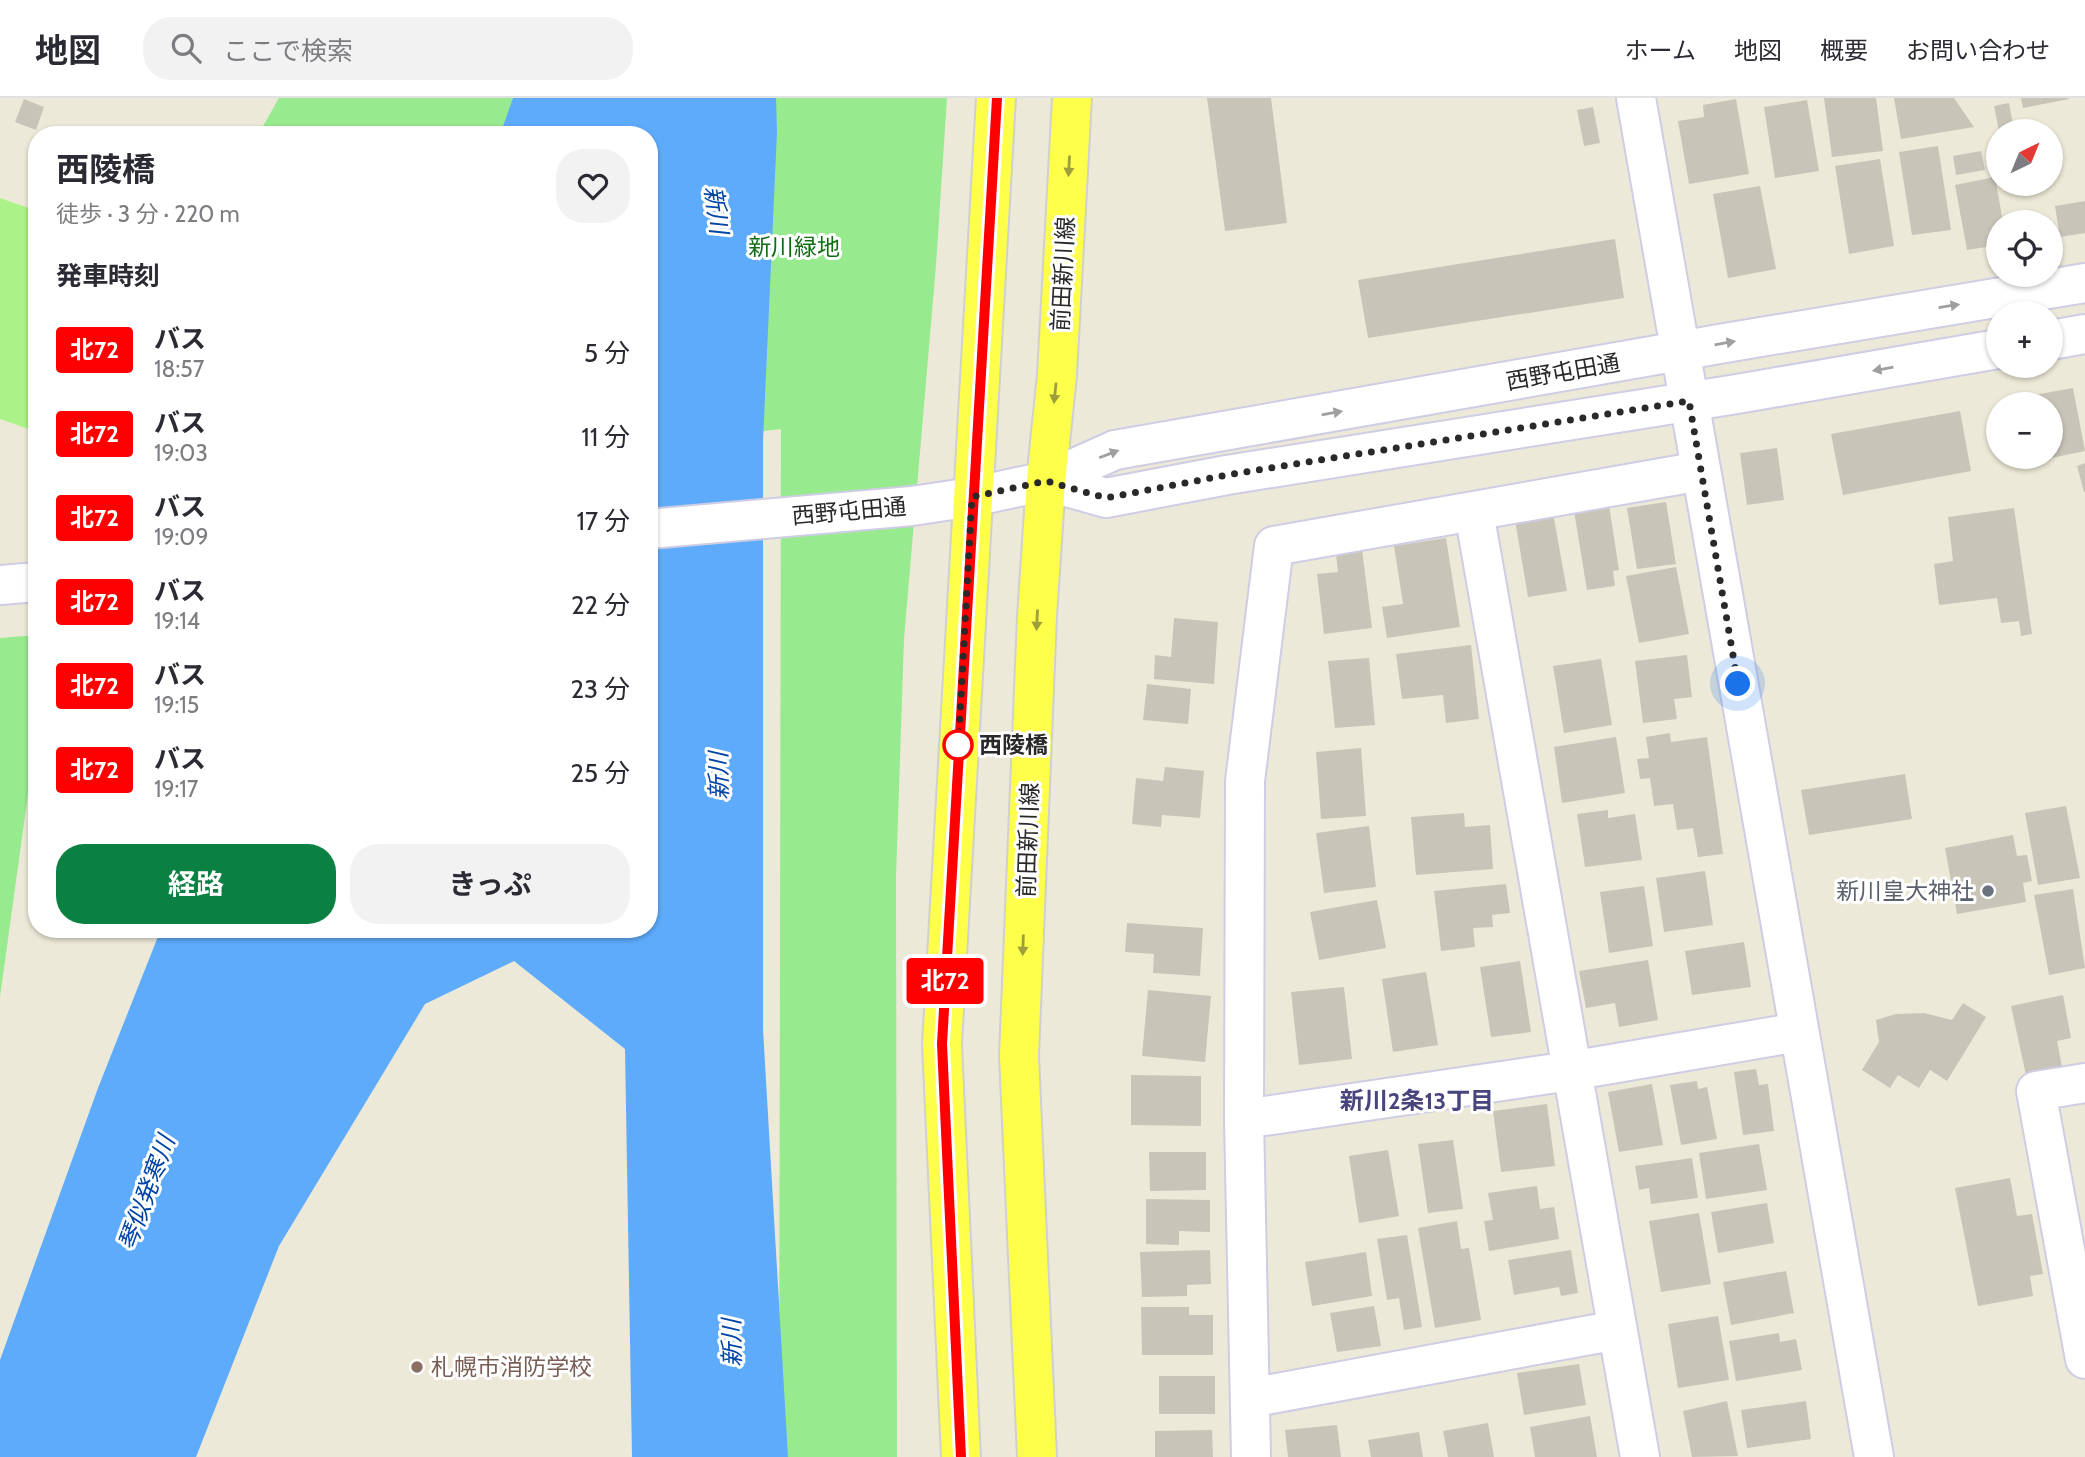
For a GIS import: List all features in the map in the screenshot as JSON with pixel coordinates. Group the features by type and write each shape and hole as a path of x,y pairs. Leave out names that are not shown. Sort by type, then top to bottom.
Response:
{"main road":[{"path":"961,1457 942,1044 996,98"},
{"name":"前田新川線","path":"1037,1457 1019,1056 1037,616 1046,481 1057,376 1072,98"}],"street":[{"path":"1636,98 1874,1457"},
{"name":"西野屯田通","path":"658,528 900,507 972,497 1046,481 1115,450 2085,283"},
{"path":"2063,338 2085,334"},
{"name":"西野屯田通","path":"1046,481 1106,498 1241,473 1986,351"},
{"path":"1251,1457 1244,1119 1245,781 1273,546 1701,471"},
{"path":"1474,512 1570,1071 1640,1457"},
{"path":"0,585 28,583"},
{"path":"1244,1119 1570,1071 1799,1032"},
{"path":"2085,1083 2036,1091 2085,1359"},
{"path":"1250,1398 1617,1329"}],"green space":[{"name":"新川緑地","path":"279,98 947,98 936,265 904,639 896,878 897,1457 779,1457 781,429 658,443 658,126 263,126"},
{"path":"0,198 28,208 28,429 0,419"},
{"path":"28,636 28,794 0,997 0,638"}],"water":[{"path":"513,98 776,98 777,132 763,441 763,1029 788,1457 632,1457 625,1049 514,961 425,1004 279,1246 196,1457 0,1457 0,1360 98,1088 157,938 658,938 658,126 503,126"}],"building":[{"path":"1207,98 1271,98 1287,223 1225,231"},
{"path":"1824,98 1876,98 1883,151 1832,157"},
{"path":"1894,98 1954,98 1974,127 1901,139"},
{"path":"2021,98 2069,98 2069,99 2023,108"},
{"path":"24,99 44,107 37,126 28,127 15,122"},
{"path":"1736,99 1749,174 1689,184 1678,121 1704,117 1703,105"},
{"path":"1807,100 1819,171 1775,178 1764,107"},
{"path":"2009,103 2012,119 1997,119 1994,106"},
{"path":"1593,107 1600,143 1584,146 1577,110"},
{"path":"1938,146 1951,230 1912,235 1899,152"},
{"path":"1981,151 1985,170 1956,175 1953,156"},
{"path":"1880,159 1894,246 1849,254 1835,166"},
{"path":"1986,179 1986,196 1998,196 2001,210 1986,210 1986,247 1967,250 1955,185"},
{"path":"1760,186 1776,269 1728,278 1713,194"},
{"path":"2085,201 2085,233 2063,237 2063,210 2056,210 2055,206"},
{"path":"1615,239 1624,298 1368,338 1358,280"},
{"path":"2073,388 2085,451 2063,456 2063,392 2051,392"},
{"path":"1960,411 1971,471 1843,495 1831,434"},
{"path":"1777,448 1784,500 1747,505 1740,453"},
{"path":"2085,463 2085,492 2084,492 2077,466"},
{"path":"1666,502 1676,564 1637,569 1627,508"},
{"path":"1609,505 1619,570 1613,571 1615,586 1587,590 1574,511"},
{"path":"2014,508 2032,634 2021,636 2019,621 2001,623 1997,598 1939,605 1934,564 1953,561 1948,517"},
{"path":"1553,513 1567,591 1528,597 1515,520"},
{"path":"1446,538 1460,627 1387,638 1382,607 1403,604 1394,546"},
{"path":"1361,542 1372,628 1324,634 1317,574 1338,572 1335,546"},
{"path":"1676,567 1689,634 1639,643 1626,576"},
{"path":"1174,618 1218,622 1214,684 1154,679 1155,655 1171,657"},
{"path":"1471,645 1479,719 1446,723 1443,695 1402,699 1396,654"},
{"path":"1687,655 1692,697 1674,699 1677,719 1643,723 1635,661"},
{"path":"1369,658 1375,725 1335,728 1328,661"},
{"path":"1601,659 1612,725 1564,733 1553,666"},
{"path":"1147,684 1191,689 1188,724 1143,720"},
{"path":"1670,733 1671,742 1707,737 1723,854 1698,857 1693,828 1677,830 1673,804 1654,806 1650,778 1640,779 1637,759 1649,758 1646,737"},
{"path":"1616,737 1625,793 1562,803 1554,747"},
{"path":"1361,748 1366,816 1321,819 1316,752"},
{"path":"1165,767 1204,771 1200,818 1162,815 1161,827 1132,824 1136,778 1163,781"},
{"path":"1905,774 1912,819 1809,835 1801,790"},
{"path":"2066,806 2080,878 2038,885 2025,813"},
{"path":"1608,810 1608,818 1635,814 1642,860 1585,867 1577,814"},
{"path":"1464,813 1465,827 1490,825 1493,869 1416,875 1411,817"},
{"path":"1369,826 1376,887 1324,893 1316,833"},
{"path":"2013,835 2017,856 2027,855 2032,881 2023,883 2026,902 1957,914 1945,848"},
{"path":"1705,871 1713,925 1664,932 1656,878"},
{"path":"1506,884 1510,913 1492,915 1493,927 1473,928 1475,947 1441,951 1434,891"},
{"path":"1644,886 1653,946 1609,953 1600,892"},
{"path":"2073,889 2085,968 2049,975 2034,895"},
{"path":"1377,900 1386,948 1319,960 1310,912"},
{"path":"1127,923 1203,928 1200,976 1153,973 1154,954 1125,952"},
{"path":"1744,942 1751,987 1692,995 1685,951"},
{"path":"1648,960 1658,1020 1619,1027 1615,1003 1586,1008 1579,971"},
{"path":"1520,961 1531,1032 1491,1037 1480,967"},
{"path":"1426,972 1438,1045 1393,1052 1382,979"},
{"path":"1344,987 1352,1059 1299,1065 1291,992"},
{"path":"1148,990 1211,996 1205,1062 1142,1056"},
{"path":"2063,995 2071,1038 2057,1041 2063,1072 2027,1080 2011,1006"},
{"path":"1963,1003 1986,1017 1947,1081 1930,1070 1919,1088 1898,1075 1890,1088 1862,1070 1879,1042 1876,1020 1896,1014 1924,1013 1952,1020"},
{"path":"1756,1069 1759,1085 1768,1084 1774,1131 1743,1135 1734,1072"},
{"path":"1131,1075 1201,1076 1201,1126 1131,1125"},
{"path":"1697,1081 1698,1089 1707,1087 1717,1139 1681,1145 1670,1085"},
{"path":"1652,1084 1663,1145 1619,1152 1608,1092"},
{"path":"1547,1104 1555,1166 1501,1172 1493,1111"},
{"path":"1453,1140 1463,1209 1428,1213 1418,1144"},
{"path":"1759,1144 1767,1190 1706,1199 1699,1153"},
{"path":"1388,1150 1399,1216 1359,1223 1349,1156"},
{"path":"1149,1152 1206,1152 1206,1190 1150,1191"},
{"path":"1692,1158 1698,1198 1651,1204 1649,1188 1639,1190 1635,1166"},
{"path":"2010,1178 2017,1216 2032,1214 2043,1274 2030,1276 2033,1296 1978,1306 1955,1188"},
{"path":"1537,1186 1540,1209 1554,1207 1559,1239 1489,1251 1484,1221 1493,1220 1488,1193"},
{"path":"1146,1199 1210,1200 1210,1232 1179,1231 1179,1245 1146,1244"},
{"path":"1767,1203 1774,1243 1718,1253 1711,1212"},
{"path":"1699,1213 1711,1284 1661,1292 1649,1221"},
{"path":"1457,1221 1461,1249 1469,1248 1481,1320 1435,1328 1418,1228"},
{"path":"1407,1235 1422,1327 1404,1330 1399,1298 1387,1300 1377,1239"},
{"path":"1210,1250 1211,1284 1187,1285 1187,1296 1142,1297 1140,1252"},
{"path":"1571,1250 1578,1293 1561,1296 1559,1287 1514,1295 1508,1260"},
{"path":"1366,1252 1372,1296 1312,1306 1305,1262"},
{"path":"1786,1271 1794,1313 1731,1325 1723,1282"},
{"path":"1374,1306 1381,1346 1337,1352 1330,1313"},
{"path":"1141,1307 1189,1307 1189,1315 1213,1315 1213,1355 1142,1355"},
{"path":"1718,1316 1729,1380 1678,1388 1668,1324"},
{"path":"1779,1333 1780,1342 1796,1339 1802,1370 1736,1381 1729,1341"},
{"path":"1579,1364 1586,1405 1524,1415 1517,1373"},
{"path":"1159,1376 1215,1376 1215,1414 1159,1414"},
{"path":"1727,1401 1738,1456 1692,1457 1683,1411"},
{"path":"1806,1401 1811,1439 1747,1448 1741,1410"},
{"path":"1590,1416 1597,1457 1535,1457 1530,1427"},
{"path":"1488,1423 1494,1457 1448,1457 1443,1431"},
{"path":"1337,1425 1341,1457 1288,1457 1285,1430"},
{"path":"1212,1430 1213,1457 1155,1457 1155,1431"},
{"path":"1419,1432 1423,1457 1371,1457 1368,1440"}],"bus line":[{"name":"北72","path":"961,1457 942,1044 997,98"}],"place":[{"name":"西陵橋","path":"958,745"},
{"name":"新川皇大神社","path":"1988,891"},
{"name":"札幌市消防学校","path":"417,1367"}],"district":[{"name":"新川2条13丁目","path":"1417,1101"}],"route":[{"path":"958,745 958,751 972,497 1046,481 1106,498 1227,475 1689,401 1738,684"}],"water label":[{"name":"新川","path":"716,210"},
{"name":"新川","path":"719,776"},
{"name":"琴似発寒川","path":"147,1193"},
{"name":"新川","path":"732,1343"}]}
